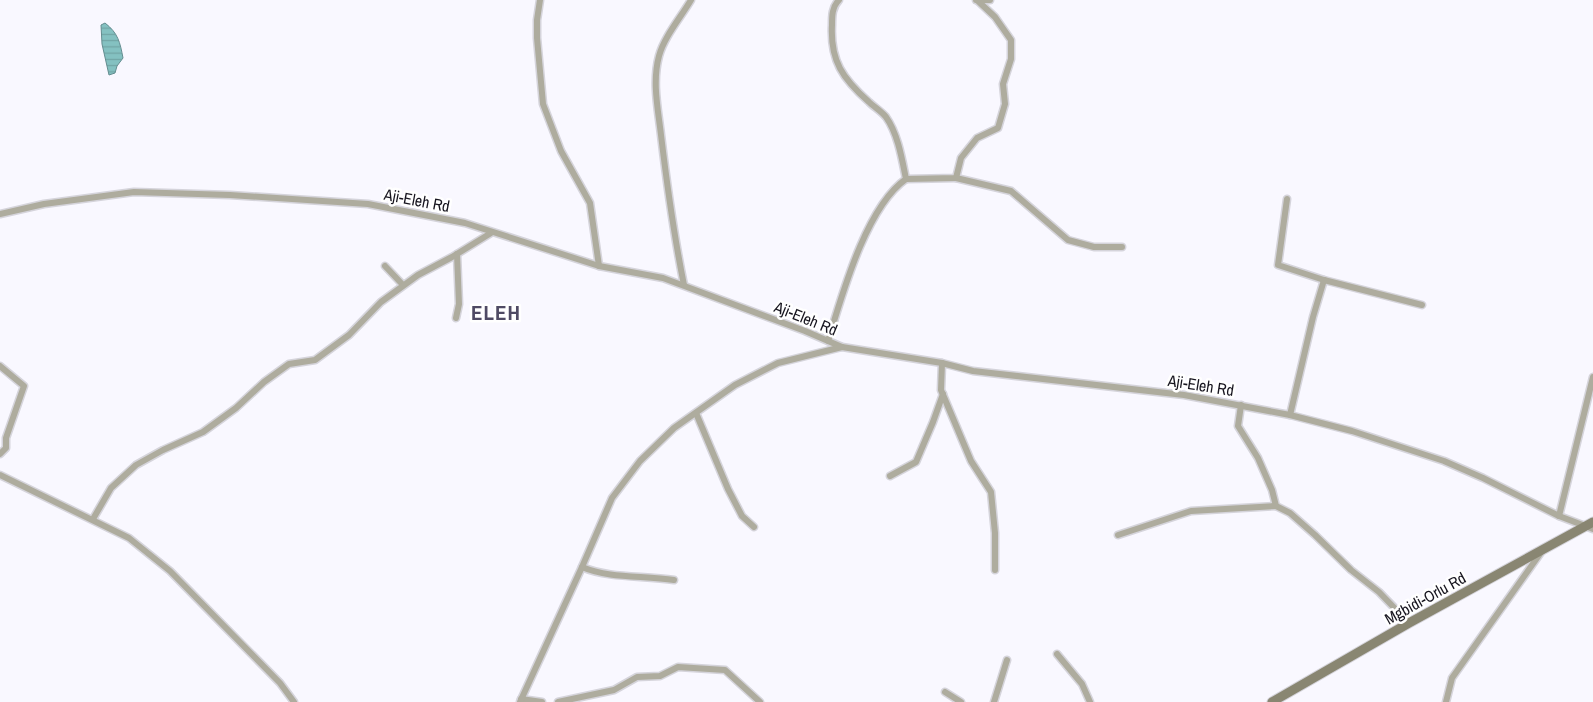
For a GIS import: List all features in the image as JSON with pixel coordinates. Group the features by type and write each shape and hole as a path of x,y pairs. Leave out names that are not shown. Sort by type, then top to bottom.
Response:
{"main road":[{"name":"Mgbidi-Orlu Rd","path":"1272,702 1409,623 1591,525"}],"street":[{"path":"540,0 537,38 543,104 561,151 590,202 599,266"},
{"path":"684,285 664,158 656,90 656,67 665,42 692,0"},
{"path":"839,0 835,4 831,33 833,53 840,71 885,116 893,129 906,179"},
{"path":"956,178 962,158 977,138 998,128 1005,104 1003,84 1012,59 1010,40 995,17 976,0"},
{"path":"976,0 990,0"},
{"path":"828,341 872,220 896,187 906,179 956,178 1011,191 1068,240 1094,247 1122,247"},
{"name":"Aji-Eleh Rd","path":"0,214 44,204 134,192 230,195 368,204 465,223 491,233 599,266 662,278 842,348 942,363 973,371 1184,395 1290,415 1352,431 1444,462 1483,478 1559,516 1591,525"},
{"path":"1286,199 1278,265 1324,280 1422,305"},
{"path":"92,519 111,488 136,465 163,450 203,432 236,408 264,382 289,364 315,360 348,335 381,302 418,274 457,254 491,233"},
{"path":"456,318 459,304 457,254"},
{"path":"385,266 403,285"},
{"path":"1290,415 1312,317 1324,280"},
{"path":"542,702 520,701 612,498 647,455 674,428 735,385 778,364 842,348"},
{"path":"942,363 941,390 971,461 991,492 995,533 995,570"},
{"path":"0,366 24,386 6,438 6,448 0,454"},
{"path":"1559,516 1593,377"},
{"path":"890,476 916,462 934,422 943,394"},
{"path":"1241,405 1238,426 1258,458 1272,490 1276,506"},
{"path":"696,412 742,516 754,527"},
{"path":"0,475 129,538 170,571 280,683 294,702"},
{"path":"1118,535 1192,511 1276,506 1290,513 1351,570 1379,592 1409,623"},
{"path":"1446,702 1452,678 1543,550"},
{"path":"582,567 596,573 654,576 674,580"},
{"path":"1057,654 1082,684 1090,702"},
{"path":"994,702 1007,660"},
{"path":"558,702 614,690 637,677 660,676 678,667 725,670 760,702"},
{"path":"945,692 961,702"}],"water":[{"path":"105,23 118,38 123,58 117,66 115,73 109,75 102,44 101,25"}],"district":[{"name":"ELEH","path":"496,313"}]}
